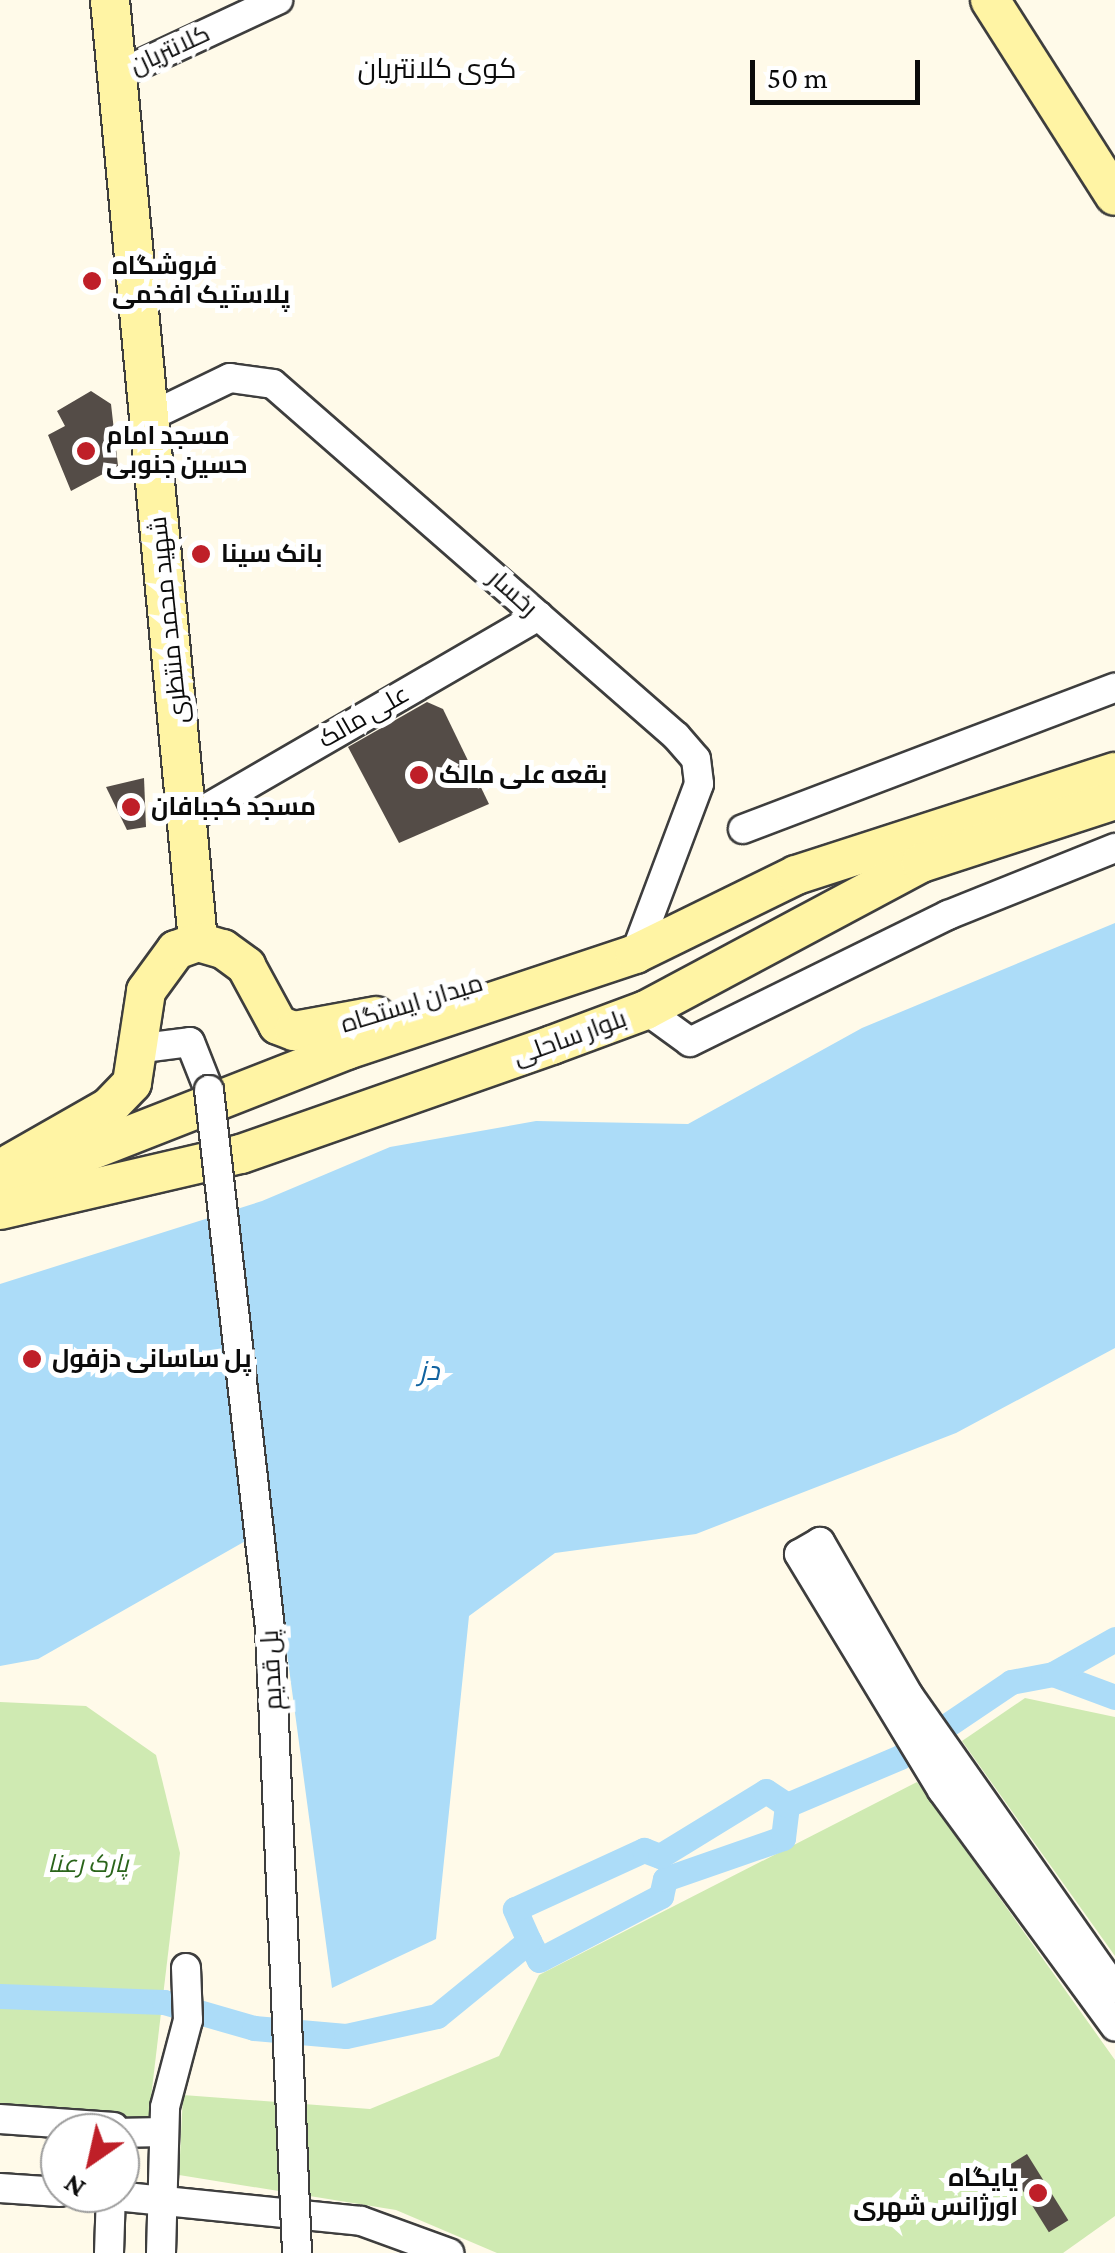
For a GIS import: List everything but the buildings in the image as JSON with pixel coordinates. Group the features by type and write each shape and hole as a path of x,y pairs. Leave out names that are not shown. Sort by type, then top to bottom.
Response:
{"main road":[{"name":"شهید محمد منتظری","path":"110,0 190,818 198,942"},
{"path":"999,3 1115,196"},
{"path":"0,1186 347,1050 635,954 796,875 1115,772"},
{"name":"بلوار ساحلی","path":"0,1210 283,1140 646,1010 817,913 920,864 1115,800"},
{"path":"796,875 817,888 817,913"},
{"path":"0,1169 109,1108 132,1082 143,1048 146,990 159,964 198,942"},
{"name":"میدان ایستگاه","path":"198,942 246,966 278,1025 312,1034 527,968 635,954"},
{"path":"347,1050 336,1084 350,1103 373,1108"},
{"path":"256,1086 291,1102 283,1140"}],"street":[{"name":"کلانتریان","path":"117,75 278,0"},
{"name":"رخسار","path":"149,418 230,378 273,384 696,759 688,827 635,954"},
{"name":"علی مالک","path":"190,818 539,616"},
{"path":"744,829 1115,688"},
{"path":"646,1010 690,1042 948,914 1115,848"},
{"name":"پل قدیم","path":"143,1048 190,1042 209,1090 270,1629 296,2253"},
{"path":"1115,1989 859,1632 942,1790 1115,2026"},
{"path":"160,2253 164,2132 183,2044 186,1968"},
{"path":"0,2119 40,2123"},
{"path":"140,2131 164,2132"},
{"path":"0,2188 40,2191"},
{"path":"140,2197 362,2221 449,2253"},
{"path":"105,2213 108,2253"}],"green space":[{"path":"1025,1698 1115,1717 1115,1956 962,1741"},
{"name":"پارک رعنا","path":"0,1702 86,1706 156,1755 180,1853 147,2131 140,2130 140,2113 40,2113 40,2123 0,2120"},
{"path":"917,1782 1115,2060 1115,2216 1063,2253 497,2253 396,2210 179,2175 183,2095 370,2109 499,2056 539,1975"}],"water":[{"name":"دز","path":"1115,923 1115,1348 956,1433 696,1534 555,1553 469,1616 436,1939 332,1988 270,1527 38,1659 0,1666 0,1284 262,1201 390,1147 536,1121 688,1124 862,1028"}],"waterway":[{"path":"0,1996 164,2002 254,2028 346,2036 437,2016 529,1941 515,1909 644,1850 660,1856 766,1791 787,1805 900,1757 1011,1682 1053,1674 1115,1639"},
{"path":"1053,1674 1115,1697"},
{"path":"529,1941 539,1960 661,1896 665,1879 783,1838 787,1805"}],"place":[{"name":"فروشگاه پلاستیک افخمی","path":"92,281"},
{"name":"مسجد امام حسین جنوبی","path":"86,451"},
{"name":"بانک سینا","path":"201,554"},
{"name":"بقعه علی مالک","path":"419,775"},
{"name":"مسجد کجبافان","path":"131,807"},
{"name":"پل ساسانی دزفول","path":"32,1359"},
{"name":"پایگاه اورژانس شهری","path":"1038,2193"}],"district":[{"name":"کوی کلانتریان","path":"437,69"}]}
